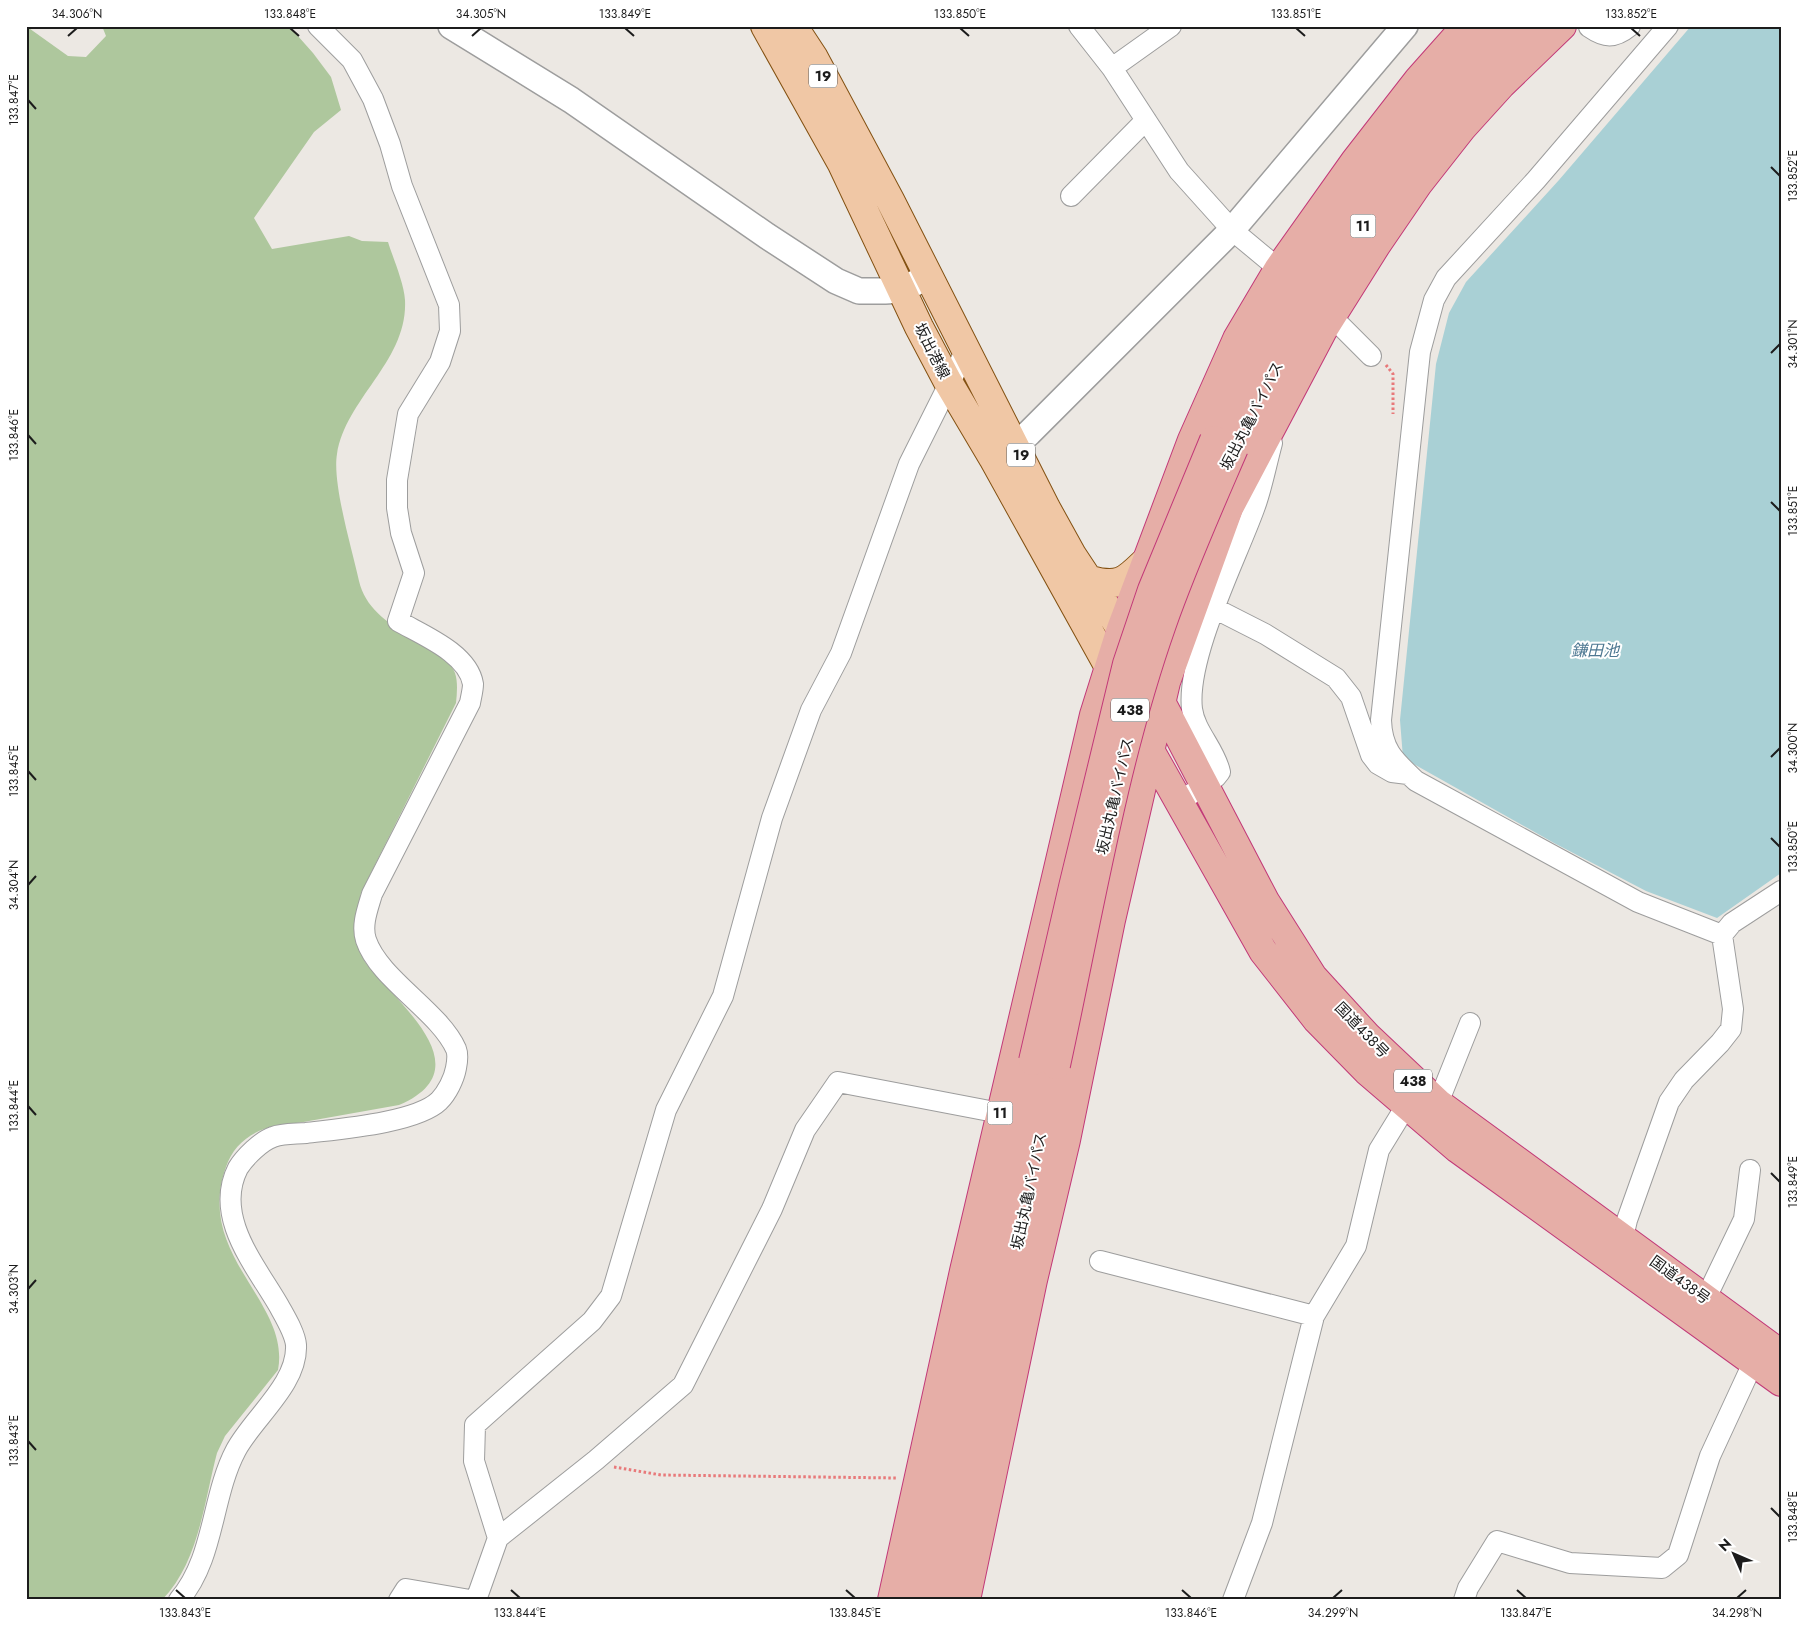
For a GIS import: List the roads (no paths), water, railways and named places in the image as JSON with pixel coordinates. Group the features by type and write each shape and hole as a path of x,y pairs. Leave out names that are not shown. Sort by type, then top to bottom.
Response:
{"highway":[{"path":"1121,629 1192,440 1237,339 1355,160 1418,80 1466,26"},
{"name":"坂出丸亀バイパス","path":"916,1600 1045,1063 1136,711 1162,624 1224,444 1259,351 1306,268 1360,188 1418,112 1492,26"},
{"name":"坂出丸亀バイパス","path":"1224,444 1281,359 1378,203 1434,128 1498,53 1525,26"},
{"path":"966,1600 1033,1280 1066,1140 1110,920 1166,682 1206,604 1229,508 1327,312 1402,206 1462,128 1501,85 1562,26"},
{"name":"11","path":"892,1600 917,1478 1000,1113 1094,715 1121,629"},
{"name":"国道438号","path":"1121,629 1162,702 1203,786 1265,901 1314,977 1361,1029 1438,1103 1620,1251 1706,1298 1767,1353 1781,1382"},
{"name":"国道438号","path":"1110,669 1178,803 1263,951 1317,1020 1367,1071 1458,1149 1620,1251 1767,1353"},
{"path":"1136,816 1152,807 1173,808 1195,831"},
{"name":"坂出丸亀バイパス","path":"940,1600 1045,1063"}],"main road":[{"name":"坂出港線","path":"765,26 842,164 901,290 948,382 1046,508 1072,554 1121,629"},
{"name":"坂出港線","path":"793,26 814,58 851,127 966,350 1004,452 1110,669"},
{"path":"1090,580 1108,585 1120,583 1147,560"}],"street":[{"path":"179,1600 188,1590 200,1564 224,1477 236,1449 295,1364 296,1343 285,1316 235,1231 230,1208 238,1168 253,1151 273,1137 358,1127 414,1114 438,1102 450,1085 456,1068 457,1051 445,1033 374,956 365,938 365,917 372,894 470,703 473,685 468,670 458,656 398,621 414,573 401,533 397,508 397,480 408,414 440,362 450,331 449,305 402,186 390,144 372,99 352,60 318,26"},
{"path":"450,26 571,100 766,236 836,281 859,291 901,290 928,277"},
{"path":"1078,26 1112,68 1179,171 1232,230 1282,271"},
{"path":"1112,68 1171,26"},
{"path":"1004,452 1232,230 1405,26"},
{"path":"1589,27 1606,37 1615,36 1630,26"},
{"path":"1668,26 1536,180 1446,278 1434,300 1420,352 1381,720 1381,737 1388,751 1416,781 1638,902 1722,935"},
{"path":"1071,196 1146,120"},
{"path":"1327,312 1371,356"},
{"path":"498,1538 474,1461 475,1424 592,1321 611,1296 666,1110 723,996 772,818 810,710 841,653 909,464 948,382 966,350"},
{"path":"1178,803 1216,778 1220,772 1218,764 1194,721 1192,692 1197,659 1206,604 1255,507 1273,441"},
{"path":"1206,604 1265,634 1336,678 1352,697 1371,755 1378,764 1392,772 1408,774"},
{"path":"1620,1251 1627,1220 1669,1102 1684,1080 1720,1043 1730,1029 1733,1009 1722,935 1732,923 1781,891"},
{"path":"1438,1103 1470,1023"},
{"path":"476,1600 498,1538 596,1460 683,1385 772,1208 804,1130 838,1082 1000,1113"},
{"path":"1234,1600 1262,1523 1314,1316 1356,1246 1379,1150 1406,1106"},
{"path":"1706,1298 1744,1219 1750,1170"},
{"path":"1100,1261 1314,1316"},
{"path":"1464,1600 1468,1588 1497,1541 1570,1564 1662,1568 1668,1564 1678,1555 1710,1456 1767,1353"},
{"path":"399,1600 406,1589 470,1600"}],"water":[{"name":"鎌田池","path":"1691,26 1781,26 1781,873 1717,918 1646,891 1554,843 1403,758 1400,720 1436,364 1449,313 1466,282 1559,180"}]}
